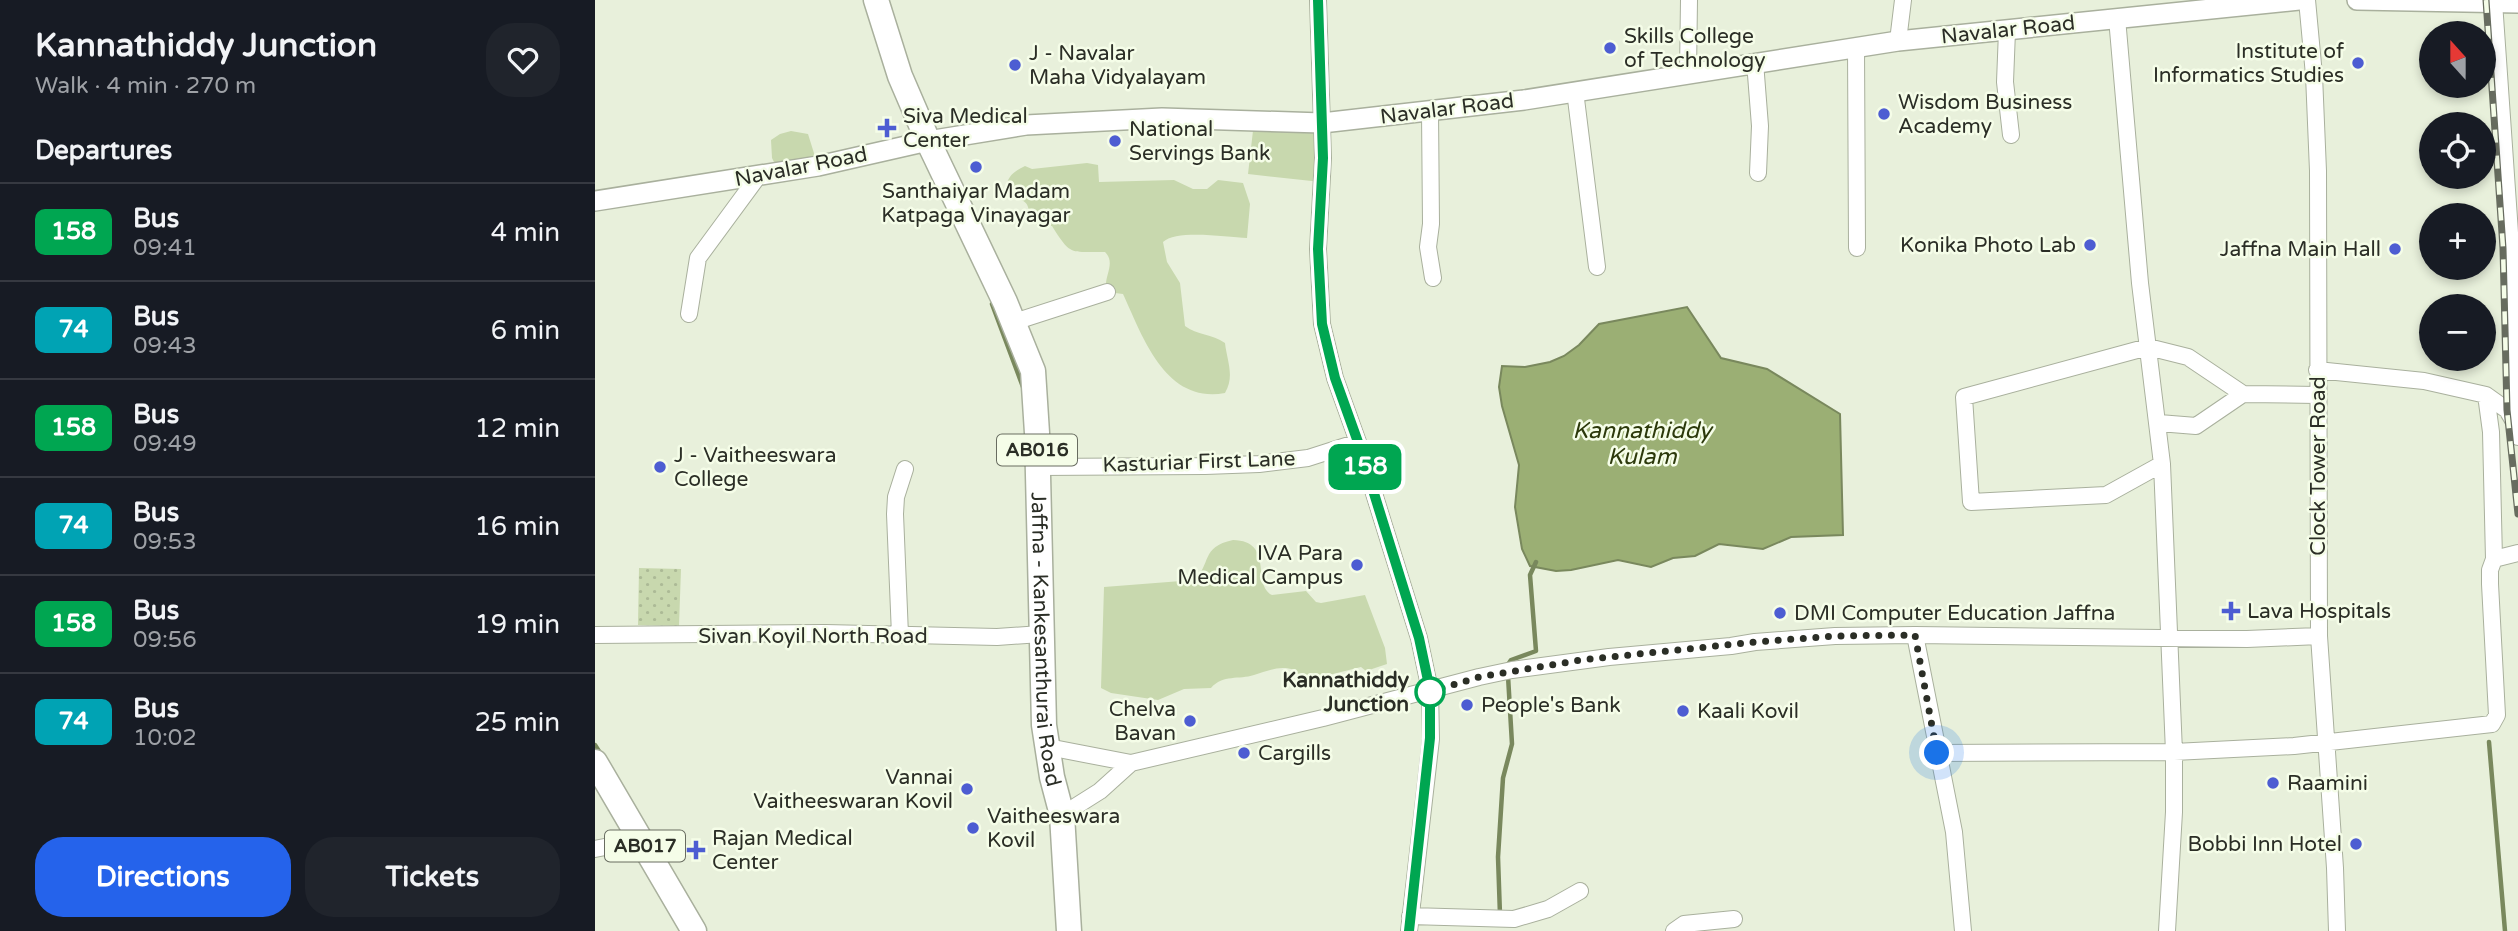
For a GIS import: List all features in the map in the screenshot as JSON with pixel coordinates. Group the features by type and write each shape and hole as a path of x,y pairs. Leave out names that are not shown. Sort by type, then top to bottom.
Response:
{"main road":[{"name":"Jaffna - Kankesanthurai Road","path":"876,0 900,76 1014,322 1033,371 1037,467 1036,634 1044,725 1062,815 1069,931"},
{"name":"AB017","path":"595,762 694,931"}],"street":[{"path":"1318,0 1322,123 1318,249 1322,324 1335,378 1358,442 1419,638 1430,690 1430,738 1409,924 1514,919 1548,909 1580,891"},
{"path":"1688,65 1689,0"},
{"path":"1898,41 1903,0"},
{"name":"Navalar Road","path":"595,201 818,166 928,141 1026,125 1162,118 1322,123 1524,100 1688,65 1755,62 1898,41 2299,0"},
{"name":"Clock Tower Road","path":"2307,0 2314,75 2318,171 2319,636 2332,808 2337,931"},
{"path":"2357,0 2518,3"},
{"path":"2494,2 2515,282 2513,391 2517,431"},
{"path":"2117,18 2140,283 2162,464 2174,752 2174,812 2167,931"},
{"path":"2007,31 2005,82 2011,135"},
{"path":"1856,47 1857,248"},
{"path":"1755,62 1760,126 1758,173"},
{"path":"1574,91 1597,267"},
{"path":"1430,112 1431,224 1428,247 1433,278"},
{"path":"689,314 698,258 759,175"},
{"path":"1014,322 1107,292"},
{"path":"2162,464 2106,495 1971,502 1964,397 2148,347 2188,357 2243,394 2317,395"},
{"path":"2317,370 2424,381 2486,395 2507,410 2517,431"},
{"path":"2159,423 2196,426 2243,394"},
{"path":"1937,753 2174,752 2325,743 2481,727 2494,722 2497,715 2490,570 2494,559 2491,432 2486,395"},
{"name":"Kasturiar First Lane","path":"1037,467 1259,464 1308,458 1358,442"},
{"path":"900,635 894,514 905,469"},
{"path":"2494,559 2518,553"},
{"name":"Sivan Koyil North Road","path":"595,635 825,633 997,637 1036,634"},
{"path":"1048,747 1131,763 1323,719 1512,670 1755,642 1835,636 1915,635 2247,639 2319,636"},
{"path":"1915,635 1954,832 1963,931"},
{"path":"1062,815 1100,791 1131,763"},
{"path":"595,849 641,840"},
{"path":"1674,931 1684,923 1734,919"}],"shaded area":[{"path":"1254,122 1322,123 1321,182 1248,174"},
{"path":"791,131 808,134 818,166 779,172 772,158 771,140"},
{"path":"1087,163 1098,165 1099,182 1174,180 1193,189 1207,189 1218,180 1243,183 1250,204 1247,238 1190,235 1170,238 1163,242 1167,262 1180,283 1185,326 1225,343 1230,374 1225,393 1204,394 1187,388 1172,378 1148,347 1123,294 1107,292 1110,261 1105,252 1073,251 1052,226 1035,224 1022,200 1009,197 1009,178 1025,166 1032,169"},
{"path":"1233,540 1246,542 1254,547 1266,590 1272,595 1306,591 1316,602 1321,603 1365,595 1385,648 1387,664 1366,671 1361,667 1301,682 1294,670 1279,668 1226,679 1211,688 1184,689 1158,700 1111,693 1101,688 1104,587 1194,580 1211,552 1223,543"},
{"path":"639,568 681,569 679,626 638,625"}],"water":[{"name":"Kannathiddy Kulam","path":"1687,307 1721,358 1767,369 1840,414 1843,535 1791,537 1763,549 1719,544 1695,556 1673,558 1651,567 1618,560 1571,570 1556,571 1530,566 1522,549 1515,507 1519,465 1502,406 1499,387 1502,366 1525,367 1550,362 1579,345 1599,324"}],"waterway":[{"path":"992,304 1023,387"},
{"path":"1507,666 1511,660 1536,651 1530,575 1536,562"},
{"path":"1500,915 1498,857 1503,778 1512,744 1508,676"},
{"path":"2489,742 2505,931"},
{"path":"595,745 602,756"}],"railway":[{"path":"2486,0 2503,248 2507,410 2518,514"}],"bus line":[{"name":"158","path":"1318,0 1323,158 1318,249 1322,324 1335,378 1358,442 1419,638 1430,690 1430,738 1409,931"}],"place":[{"name":"Skills College of Technology","path":"1610,48"},
{"name":"Institute of Informatics Studies","path":"2358,63"},
{"name":"J - Navalar Maha Vidyalayam","path":"1015,65"},
{"name":"Wisdom Business Academy","path":"1884,114"},
{"name":"Siva Medical Center","path":"887,128"},
{"name":"National Servings Bank","path":"1115,141"},
{"name":"Santhaiyar Madam Katpaga Vinayagar","path":"976,167"},
{"name":"Konika Photo Lab","path":"2090,245"},
{"name":"Jaffna Main Hall","path":"2395,249"},
{"name":"J - Vaitheeswara College","path":"660,467"},
{"name":"IVA Para Medical Campus","path":"1357,565"},
{"name":"Lava Hospitals","path":"2231,611"},
{"name":"DMI Computer Education Jaffna","path":"1780,613"},
{"name":"Kannathiddy Junction","path":"1430,692"},
{"name":"People's Bank","path":"1467,705"},
{"name":"Kaali Kovil","path":"1683,711"},
{"name":"Chelva Bavan","path":"1190,721"},
{"name":"Cargills","path":"1244,753"},
{"name":"Raamini","path":"2273,783"},
{"name":"Vannai Vaitheeswaran Kovil","path":"967,789"},
{"name":"Vaitheeswara Kovil","path":"973,828"},
{"name":"Bobbi Inn Hotel","path":"2356,844"},
{"name":"Rajan Medical Center","path":"696,850"}],"route":[{"path":"1430,692 1512,670 1581,660 1835,636 1915,635 1937,753"}]}
